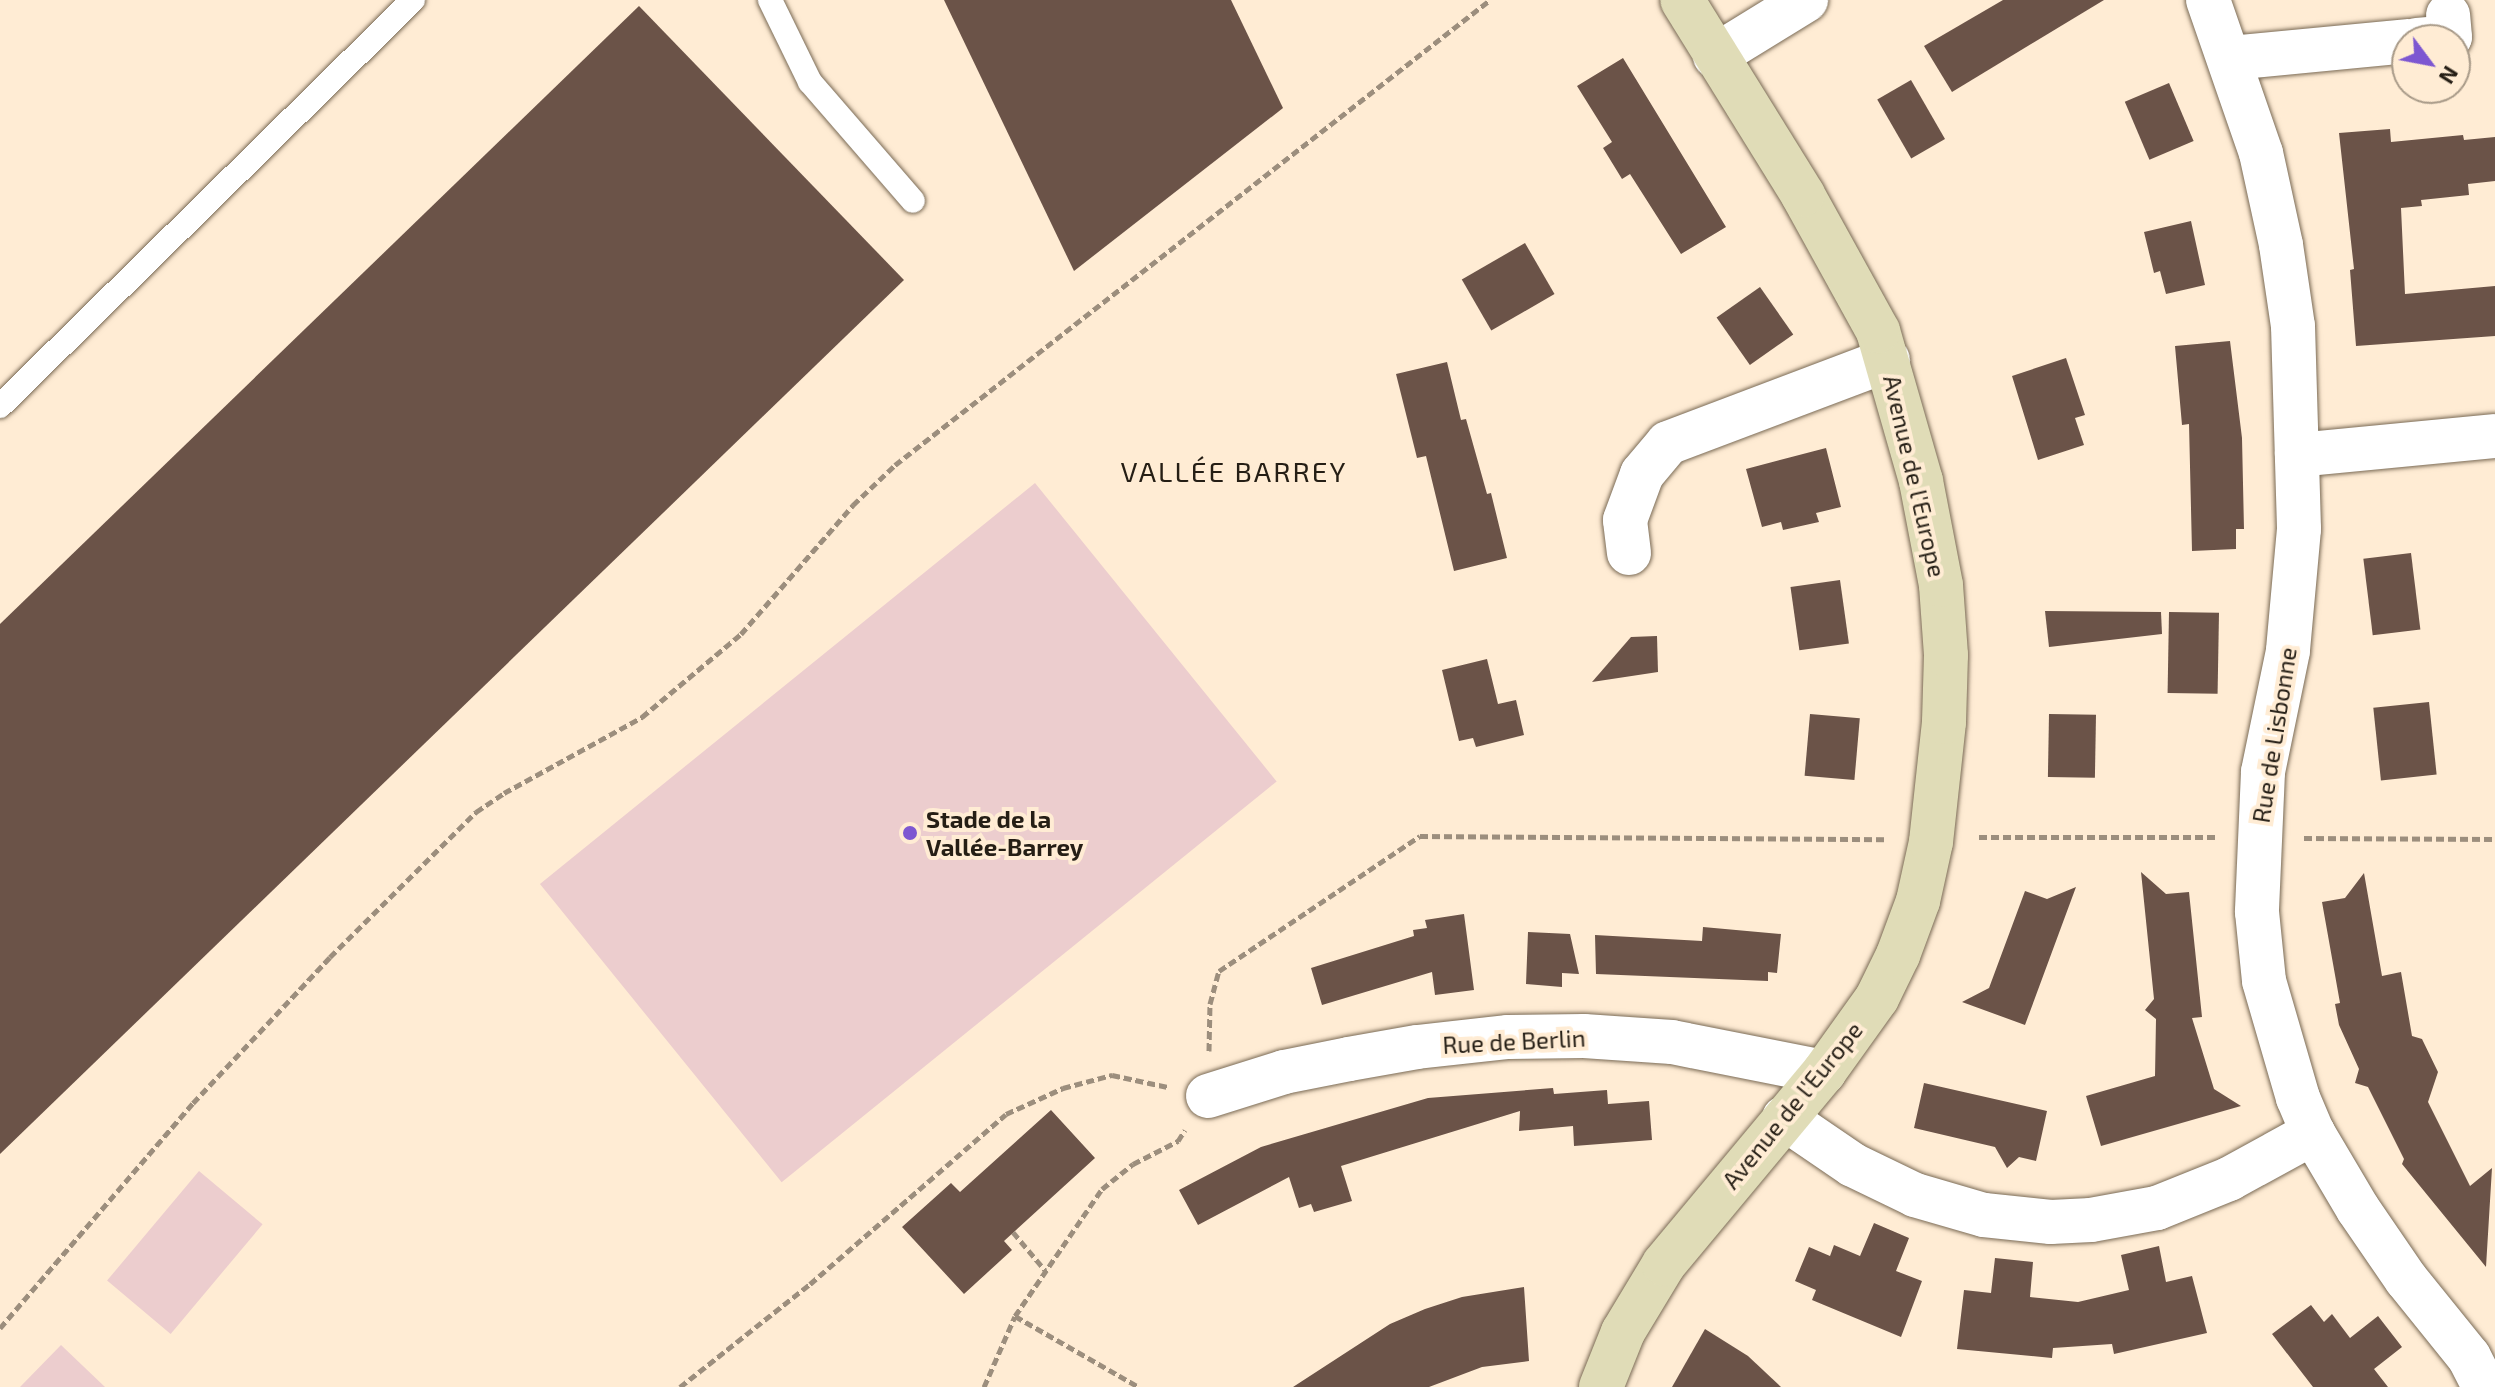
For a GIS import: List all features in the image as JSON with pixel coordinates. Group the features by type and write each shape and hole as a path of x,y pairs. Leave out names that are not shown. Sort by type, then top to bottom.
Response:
{"street":[{"name":"Avenue de l'Europe","path":"1601,1387 1623,1332 1664,1264 1824,1072 1877,998 1898,955 1918,901 1931,842 1940,769 1946,655 1941,585 1921,481 1888,360 1854,283 1682,0"},
{"path":"1715,56 1806,0"},
{"name":"Rue de Lisbonne","path":"2208,0 2231,58 2261,153 2281,245 2293,326 2299,529 2288,651 2263,772 2257,912 2264,981 2298,1098 2313,1133 2358,1209 2406,1279 2469,1357 2484,1387"},
{"path":"2231,58 2391,43"},
{"path":"1629,553 1625,520 1642,474 1668,443 1888,360"},
{"path":"2297,455 2495,436"},
{"name":"Rue de Berlin","path":"1208,1096 1284,1072 1349,1059 1417,1047 1508,1037 1584,1036 1672,1042 1824,1072"},
{"path":"1784,1118 1853,1165 1915,1195 1984,1215 2051,1222 2091,1220 2157,1208 2229,1179 2313,1133"}],"lane":[{"path":"0,406 413,0"},
{"path":"770,0 810,82 913,201"}],"path":[{"path":"0,1328 193,1103 330,957 476,812 504,793 642,717 741,634 853,505 895,465 1490,0"},
{"path":"984,1387 1015,1316 1102,1189 1133,1164 1178,1141 1208,1096 1210,1004 1219,971 1420,836 1890,839"},
{"path":"680,1387 810,1284 1006,1114 1063,1088 1112,1075 1208,1096"},
{"path":"1013,1232 1045,1270"},
{"path":"1015,1316 1139,1387"}],"shaded area":[{"name":"Stade de la Vallée-Barrey","path":"1035,483 1277,781 782,1182 540,884"},
{"path":"199,1171 263,1224 171,1334 107,1281"},
{"path":"61,1345 105,1387 20,1387"}],"building":[{"path":"944,0 1231,0 1283,108 1074,271"},
{"path":"2003,0 2104,0 1952,92 1924,46"},
{"path":"639,6 904,280 0,1154 0,624"},
{"path":"1623,58 1726,227 1681,254 1630,174 1622,179 1603,148 1612,142 1577,86"},
{"path":"1911,80 1945,139 1911,158 1877,100"},
{"path":"2169,83 2194,141 2149,160 2125,102"},
{"path":"2390,129 2391,142 2463,135 2464,140 2495,137 2495,181 2468,184 2469,195 2421,200 2422,206 2401,208 2405,294 2495,286 2495,336 2356,346 2350,270 2354,269 2339,133"},
{"path":"2191,221 2205,285 2166,294 2160,271 2154,273 2144,232"},
{"path":"1525,243 1554,294 1491,331 1462,280"},
{"path":"1760,287 1793,335 1750,365 1717,317"},
{"path":"2230,341 2242,438 2244,529 2236,529 2236,549 2192,551 2189,424 2182,425 2175,346"},
{"path":"2066,358 2085,415 2075,418 2084,445 2038,460 2012,376"},
{"path":"1447,362 1461,420 1466,419 1487,494 1491,493 1507,558 1454,571 1426,456 1417,458 1396,374"},
{"path":"1826,448 1841,507 1816,513 1819,522 1783,530 1781,522 1762,527 1746,469"},
{"path":"2411,553 2420,629 2373,635 2363,559"},
{"path":"1840,580 1849,643 1799,650 1790,587"},
{"path":"2045,611 2161,612 2162,634 2049,647"},
{"path":"2169,612 2219,613 2218,694 2168,693"},
{"path":"1657,636 1658,672 1592,682 1631,637"},
{"path":"1487,659 1498,704 1516,700 1524,735 1476,747 1473,738 1459,741 1442,670"},
{"path":"2429,702 2437,775 2381,780 2373,708"},
{"path":"1810,714 1860,718 1854,780 1805,776"},
{"path":"2049,714 2096,715 2095,778 2048,777"},
{"path":"2141,872 2166,894 2189,892 2202,1017 2192,1018 2214,1089 2241,1106 2101,1146 2086,1096 2155,1076 2156,1019 2145,1010 2154,999"},
{"path":"2364,873 2382,976 2401,972 2412,1036 2422,1039 2438,1072 2428,1102 2470,1186 2492,1168 2486,1267 2402,1164 2404,1159 2368,1087 2355,1083 2359,1069 2339,1025 2335,1004 2340,1003 2322,902 2345,898"},
{"path":"2076,887 2025,1025 1962,1002 1989,988 2025,891 2047,899"},
{"path":"1464,914 1474,990 1435,995 1432,972 1322,1005 1311,968 1414,936 1413,930 1427,928 1425,920"},
{"path":"1703,927 1781,934 1777,973 1768,972 1768,981 1596,974 1595,935 1702,941"},
{"path":"1528,932 1570,934 1579,974 1562,973 1562,987 1526,984"},
{"path":"1924,1083 2047,1111 2036,1161 2019,1157 2007,1168 1995,1147 1914,1128"},
{"path":"1553,1088 1554,1094 1607,1090 1608,1104 1649,1101 1652,1140 1574,1146 1573,1126 1519,1131 1520,1111 1341,1166 1352,1201 1314,1212 1311,1204 1299,1208 1289,1177 1198,1225 1179,1190 1261,1147 1428,1098"},
{"path":"1051,1110 1095,1158 1004,1241 1012,1250 964,1294 902,1227 951,1183 960,1192"},
{"path":"1874,1223 1909,1238 1896,1271 1922,1281 1901,1337 1812,1300 1816,1290 1795,1281 1809,1247 1830,1256 1834,1245 1860,1256"},
{"path":"2159,1246 2166,1282 2192,1276 2207,1333 2114,1354 2112,1344 2053,1348 2052,1358 1957,1349 1964,1290 1991,1293 1995,1258 2033,1262 2030,1297 2078,1302 2129,1290 2121,1255"},
{"path":"1524,1287 1529,1361 1482,1367 1429,1387 1293,1387 1390,1324 1462,1297"},
{"path":"2311,1305 2324,1322 2332,1314 2350,1338 2378,1316 2402,1347 2374,1369 2388,1387 2313,1387 2272,1334"},
{"path":"1705,1329 1748,1356 1781,1387 1672,1387"}],"place":[{"name":"Stade de la Vallée-Barrey","path":"910,833"}],"district":[{"name":"VALLÉE BARREY","path":"1234,471"}]}
